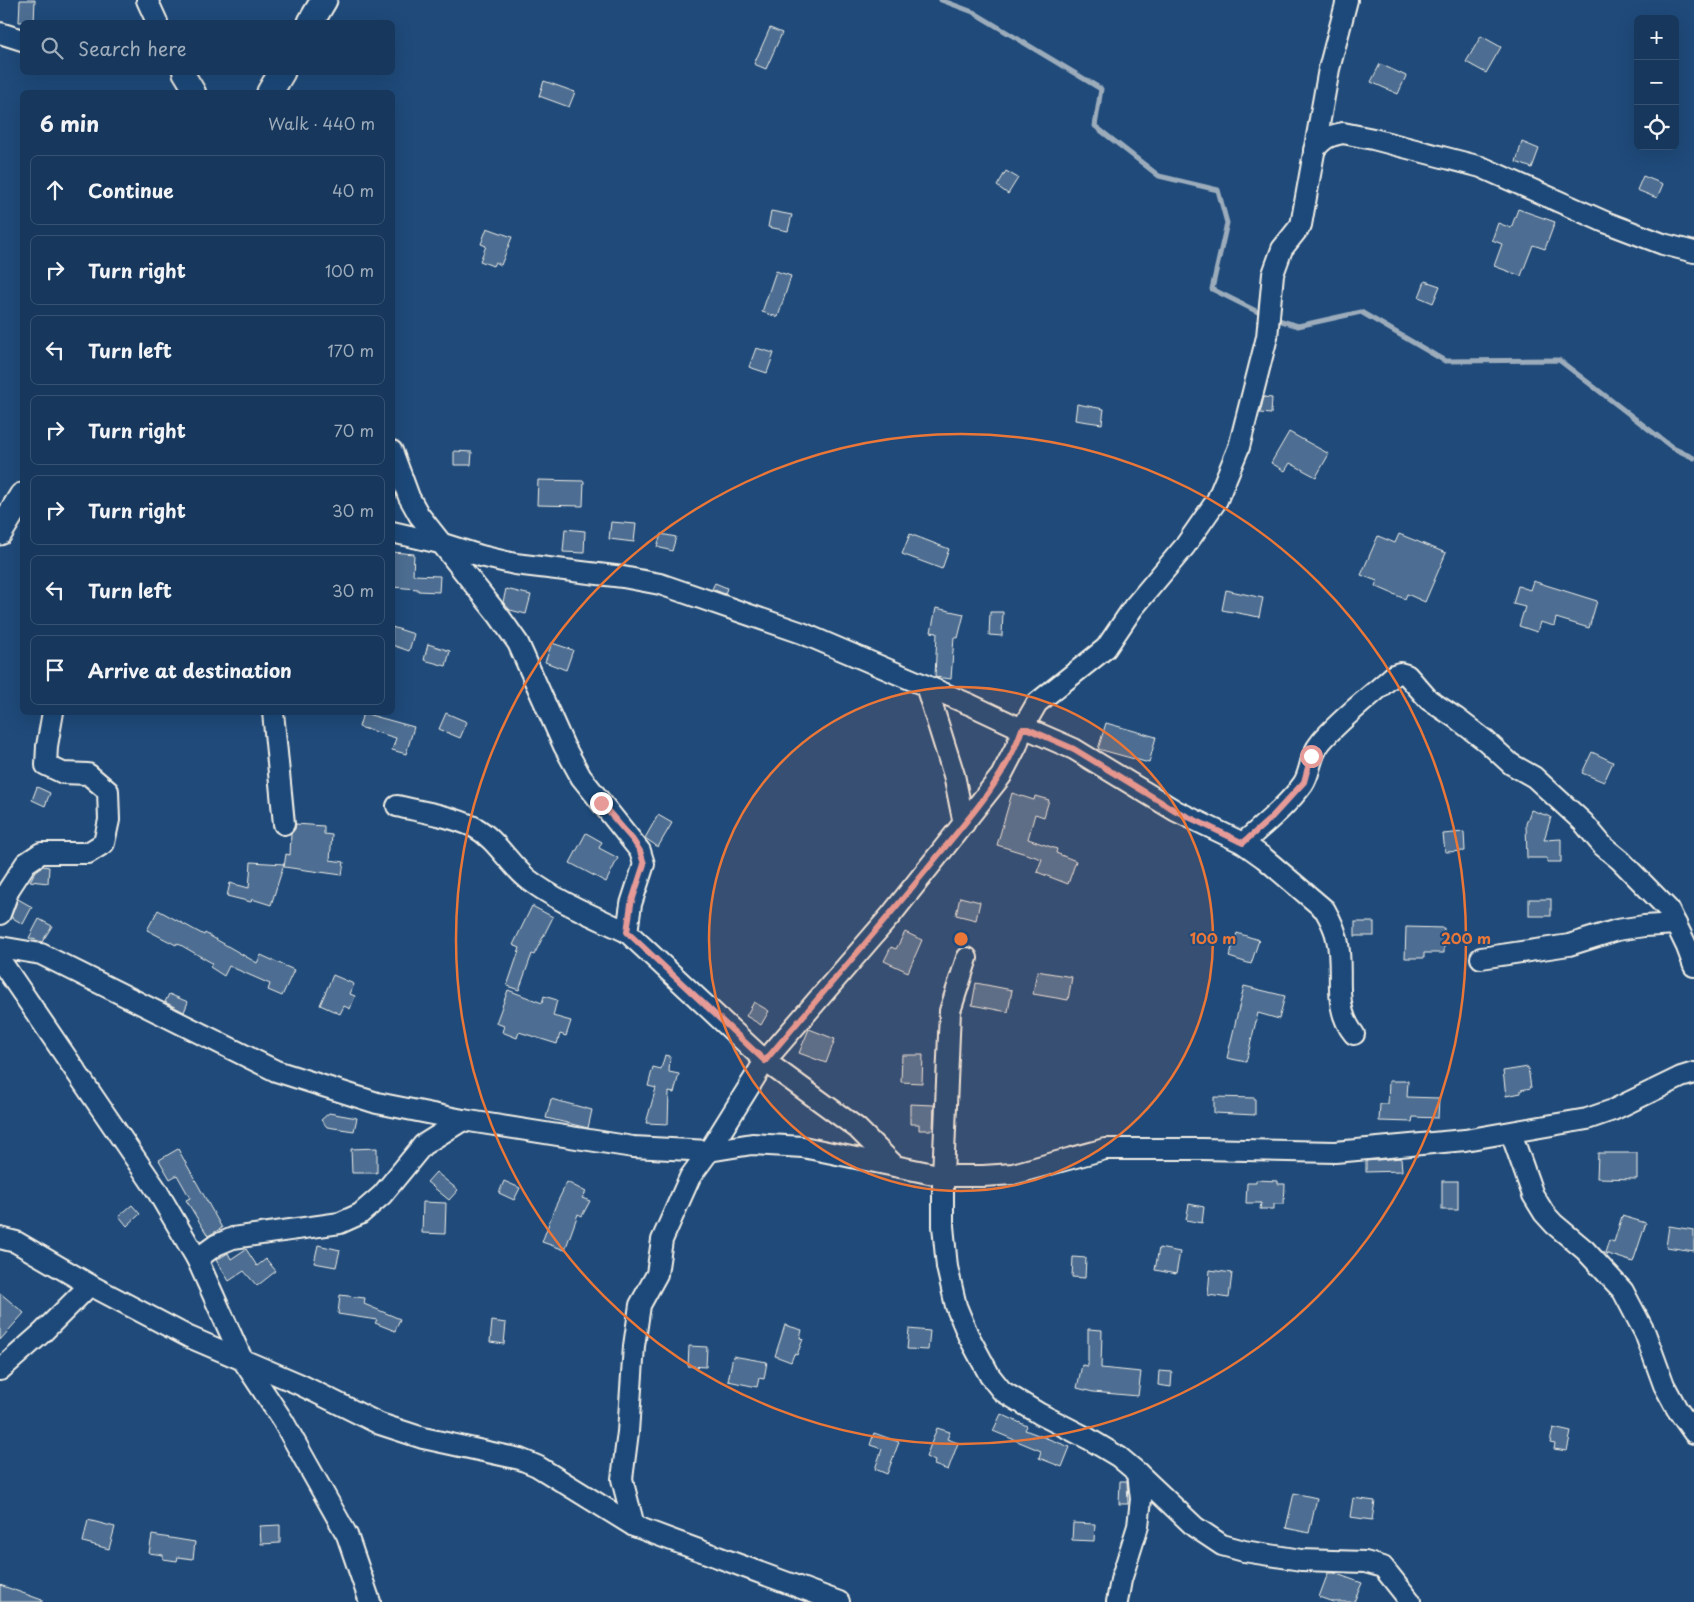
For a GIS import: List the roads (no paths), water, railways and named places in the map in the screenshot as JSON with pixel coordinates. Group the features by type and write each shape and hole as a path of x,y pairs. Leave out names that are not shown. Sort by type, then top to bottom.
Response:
{"main road":[{"path":"312,20 324,0"},
{"path":"271,90 280,75"},
{"path":"0,532 20,499"}],"street":[{"path":"146,0 156,20"},
{"path":"634,1526 622,1479 628,1432 634,1346 640,1306 657,1274 662,1240 690,1177 709,1151 765,1061 891,915 1001,776 1017,744 1022,729 1037,703 1106,648 1133,608 1185,546 1217,500 1239,447 1268,334 1273,274 1282,250 1301,225 1329,69 1347,0"},
{"path":"0,34 20,39"},
{"path":"185,75 194,90"},
{"path":"1314,150 1323,139 1344,133 1433,154 1481,167 1605,222 1663,244 1694,252"},
{"path":"395,459 419,515 500,616 518,643 564,746 581,777 640,851 644,864 631,904 627,932"},
{"path":"395,533 515,564 622,577 660,584 802,633 971,705 1022,729 1028,729 1074,749 1176,811 1243,843 1264,858 1324,910 1331,921 1337,939 1342,1012 1347,1026 1354,1034"},
{"path":"1243,843 1270,819 1304,782 1311,756 1320,743 1338,724 1394,675 1400,673 1407,675 1430,700 1478,736 1510,764 1534,778 1583,822 1603,846 1657,896 1669,910 1694,966"},
{"path":"926,686 954,775 964,824"},
{"path":"0,914 9,889 26,863 41,853 88,853 104,843 109,820 108,791 88,774 64,773 46,765 52,715"},
{"path":"273,715 284,824"},
{"path":"397,806 458,821 475,828 488,836 528,879 546,891 627,932 765,1061 857,1128 895,1166"},
{"path":"1481,958 1569,944 1617,930 1676,924"},
{"path":"0,947 41,954 276,1070 377,1103 463,1120 624,1145 709,1151 752,1144 803,1147 943,1176 1013,1174 1106,1149 1335,1152 1465,1140 1587,1119 1613,1110 1681,1077 1694,1073"},
{"path":"967,958 950,1011 943,1176 943,1226 947,1267 956,1306 990,1376 1002,1391 1040,1414 1089,1439 1119,1458 1138,1473 1195,1527 1222,1545 1244,1551 1301,1560 1365,1562 1382,1567 1410,1601"},
{"path":"0,960 156,1189 197,1259 242,1359 283,1421 347,1535 370,1602"},
{"path":"197,1259 216,1245 233,1238 340,1222 360,1214 382,1195 423,1145 463,1120"},
{"path":"1511,1132 1533,1195 1544,1213 1554,1224 1585,1250 1623,1291 1645,1333 1664,1385 1677,1409 1694,1433"},
{"path":"0,1238 16,1242 90,1285 189,1337 299,1384 380,1424 423,1438 520,1459 537,1466 634,1526 839,1602"},
{"path":"0,1370 42,1333 90,1285"},
{"path":"1117,1602 1121,1580 1138,1526 1141,1498 1138,1473"}],"waterway":[{"path":"941,0 973,12 1101,89 1095,126 1159,176 1218,190 1227,223 1212,289 1264,315"},
{"path":"1272,318 1298,326 1361,312 1445,361 1559,360 1673,448 1694,458"}]}
